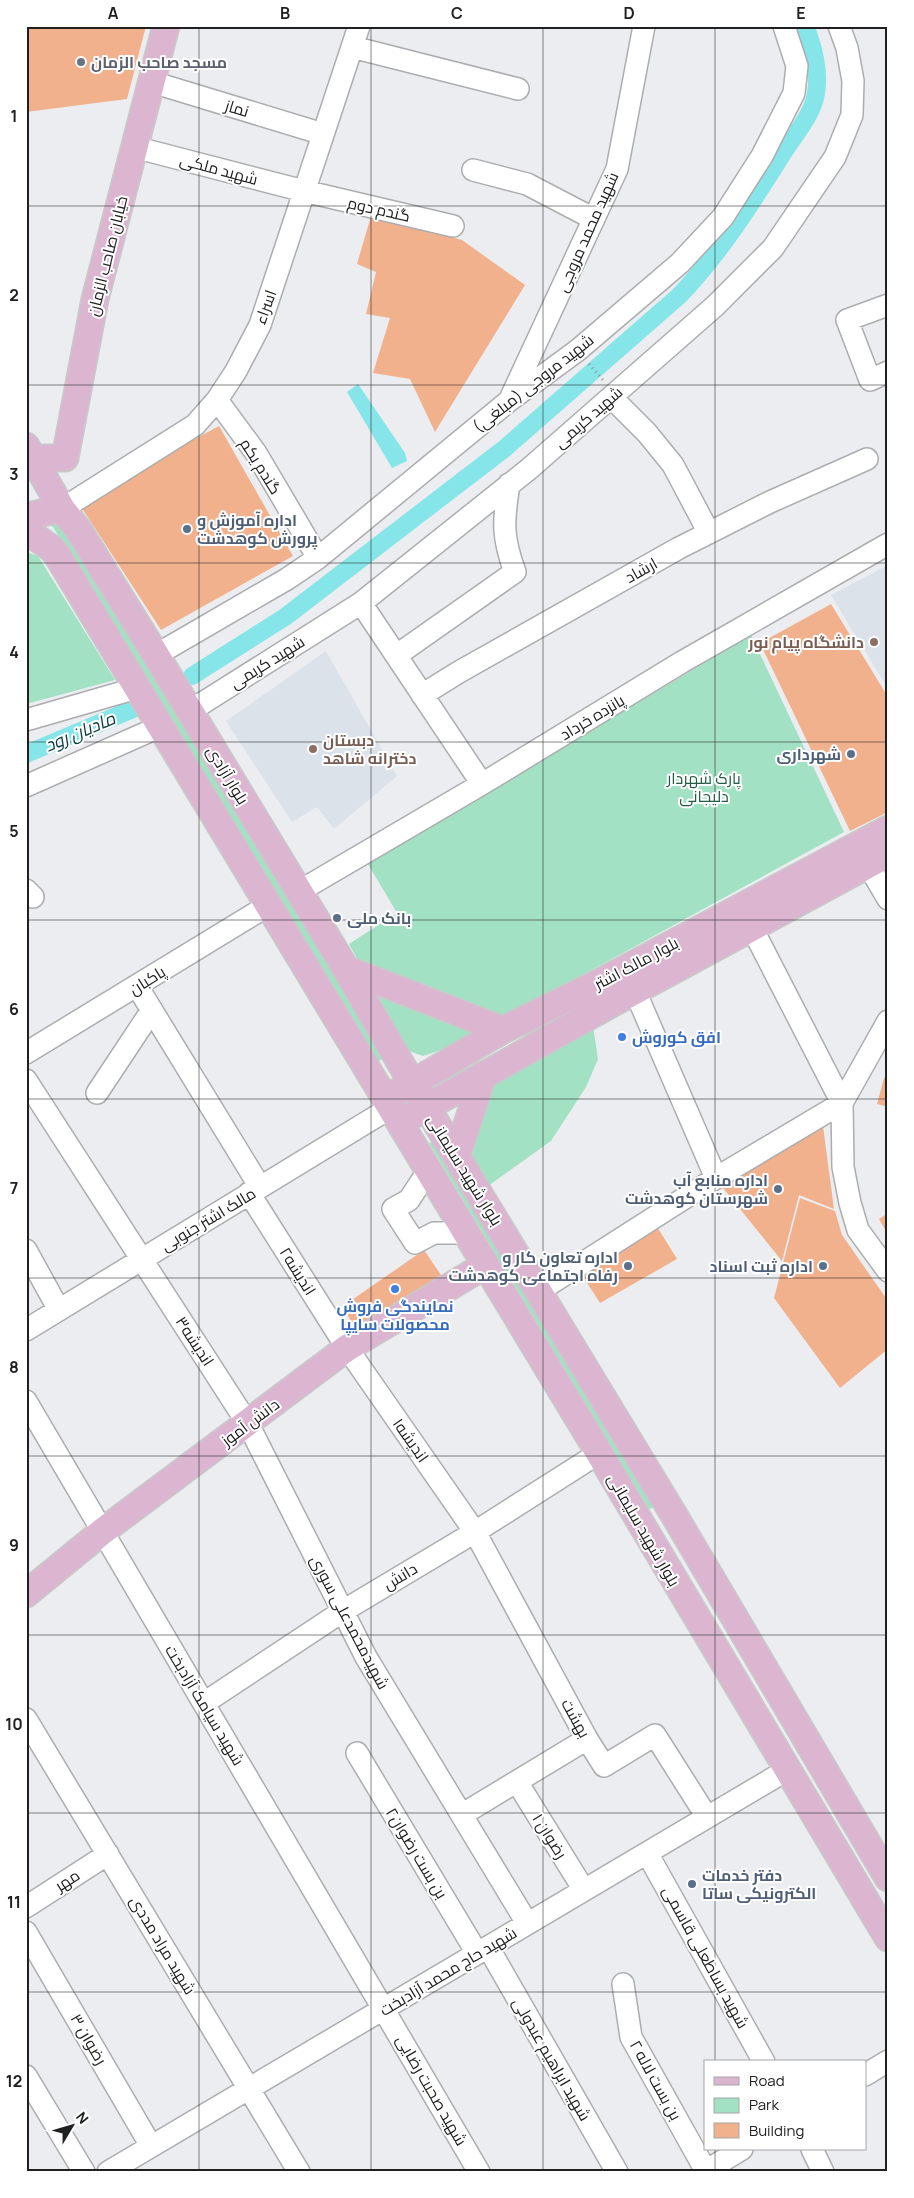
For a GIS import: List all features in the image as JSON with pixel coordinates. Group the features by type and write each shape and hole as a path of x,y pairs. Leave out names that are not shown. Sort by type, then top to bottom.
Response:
{"main road":[{"name":"خیابان صاحب الزمان","path":"30,452 65,458 95,299 166,26"},
{"name":"بلوار آزادی","path":"30,452 62,509 78,529 156,655 346,969 426,1107"},
{"path":"26,516 62,509"},
{"path":"26,530 48,546 57,556 391,1110"},
{"name":"بلوار مالک اشتر","path":"391,1110 426,1107 484,1075 606,993 888,829"},
{"name":"بلوار مالک اشتر","path":"391,1110 412,1083 503,1030 606,993 635,991 878,860"},
{"path":"346,969 503,1030"},
{"path":"457,1154 484,1075"},
{"name":"بلوار شهید سلیمانی","path":"426,1107 457,1154 674,1515 888,1878"},
{"name":"بلوار شهید سلیمانی","path":"391,1110 599,1453 644,1533 888,1938"},
{"name":"دانش آموز","path":"26,1594 103,1531 347,1348 484,1266"},
{"path":"644,1533 674,1515"}],"street":[{"name":"اسراء","path":"62,509 195,425 217,400 236,371 260,325 359,26"},
{"name":"شهید محمد مروجی","path":"510,400 617,168 644,26"},
{"name":"شهید مروجی (مبلغی)","path":"156,655 287,579 318,558 510,400 578,350 680,263 723,217 762,156 794,93 797,66 784,26"},
{"name":"شهید کریمی","path":"190,711 360,604 509,484 613,395 715,306 772,248 835,157 852,115 853,81 847,48 839,26"},
{"path":"352,47 518,89"},
{"name":"نماز","path":"152,82 323,134"},
{"name":"شهید ملکی","path":"134,147 304,191"},
{"path":"473,170 526,184 594,219"},
{"name":"گندم دوم","path":"304,191 453,226"},
{"path":"888,304 847,320 870,380 888,372"},
{"path":"613,395 673,465 709,533"},
{"name":"گندم یکم","path":"217,400 256,453 318,558"},
{"name":"ارشاد","path":"422,695 459,672 709,533 867,459"},
{"path":"397,655 515,572 506,546 504,518 509,484"},
{"name":"پانزده خرداد","path":"298,892 482,784 682,662 888,544"},
{"path":"360,604 397,655 482,784"},
{"path":"26,720 137,688"},
{"path":"26,786 159,727"},
{"path":"878,860 888,899"},
{"name":"پاکبان","path":"26,1053 267,906"},
{"path":"752,928 842,1103 843,1167 850,1203 858,1230 887,1269"},
{"name":"اندیشه۲","path":"137,986 347,1348"},
{"path":"635,991 716,1178"},
{"path":"98,1093 152,1010"},
{"path":"539,1291 716,1178 842,1103 888,1021"},
{"name":"اندیشه۳","path":"26,1080 248,1424"},
{"name":"مالک اشتر جنوبی","path":"26,1330 255,1190 391,1110"},
{"path":"428,1171 409,1200 393,1209 415,1243 434,1233 465,1233"},
{"path":"26,1250 60,1310"},
{"name":"اندیشه۱","path":"347,1348 475,1532"},
{"name":"شهید سیامک آزادبخت","path":"26,1401 384,2008"},
{"name":"شهیدمحمدعلی سوری","path":"248,1424 366,1657 528,1923"},
{"name":"دانش","path":"204,1703 343,1610 475,1532 599,1453"},
{"name":"بهشت","path":"475,1532 587,1739 604,1766 655,1735 707,1817"},
{"name":"شهید مراد مددی","path":"26,1719 299,2172"},
{"path":"463,1814 587,1739"},
{"name":"بن بست رضوان۲","path":"357,1753 483,1950"},
{"name":"شهید حاج محمد آزادبخت","path":"108,2172 787,1770"},
{"name":"رضوان ۱","path":"517,1782 584,1890"},
{"name":"شهید بساطعلی قاسمی","path":"647,1853 763,2060"},
{"name":"مهر","path":"26,1907 108,1854"},
{"name":"رضوان ۳","path":"26,1932 151,2146"},
{"name":"شهید ابراهیم عبدولی","path":"483,1950 617,2172"},
{"name":"بن بست لاله ۲","path":"623,1984 631,2037 705,2171"},
{"name":"شهید صحبت رضایی","path":"384,2008 480,2172"},
{"path":"866,2074 888,2062"},
{"path":"26,2076 84,2172"},
{"path":"705,2171 740,2150"},
{"path":"812,2150 823,2172"}],"path":[{"path":"578,350 613,395"}],"shaded area":[{"name":"دانشگاه پیام نور","path":"888,565 888,689 831,595"},
{"name":"دبستان دخترانه شاهد","path":"326,651 397,776 334,829 317,807 292,822 226,721"}],"green space":[{"path":"55,515 384,1058 379,1061 53,527 39,520"},
{"path":"26,552 38,556 115,680 26,704"},
{"name":"پارک شهردار دلیجانی","path":"751,635 844,832 451,1047 423,1056 409,1051 349,944 397,913 368,864"},
{"path":"593,1026 598,1059 586,1087 551,1141 488,1186 472,1157 490,1086"},
{"path":"436,1140 656,1507 649,1509 429,1143"}],"water":[{"path":"358,384 405,453 407,461 392,468 347,392"}],"building":[{"name":"مسجد صاحب الزمان","path":"26,26 146,26 127,99 26,112"},
{"path":"371,216 462,240 525,285 435,432 410,379 373,373 390,318 366,314 376,272 357,264"},
{"name":"اداره آموزش و پرورش کوهدشت","path":"219,426 293,556 161,630 78,502"},
{"name":"شهرداری","path":"831,604 888,697 888,812 850,831 760,643"},
{"path":"884,1078 888,1079 888,1107 877,1104"},
{"name":"اداره منابع آب شهرستان کوهدشت","path":"823,1126 834,1209 799,1195 782,1261 719,1183"},
{"name":"اداره ثبت اسناد","path":"800,1198 835,1211 842,1235 888,1301 888,1349 840,1388 774,1298"},
{"path":"888,1213 888,1235 879,1219"},
{"name":"اداره تعاون کار و رفاه اجتماعی کوهدشت","path":"656,1225 677,1259 600,1303 580,1272"},
{"name":"نمایندگی فروش محصولات سایپا","path":"424,1250 441,1275 403,1303 355,1329 343,1306"}],"waterway":[{"path":"192,676 285,617 504,449 680,295 710,261 736,225 804,123 811,108 816,93 817,76 813,50 805,26"},
{"name":"مادیان رود","path":"26,754 133,709"}],"place":[{"name":"مسجد صاحب الزمان","path":"81,62"},
{"name":"اداره آموزش و پرورش کوهدشت","path":"187,529"},
{"name":"دانشگاه پیام نور","path":"874,642"},
{"name":"دبستان دخترانه شاهد","path":"313,749"},
{"name":"شهرداری","path":"851,754"},
{"name":"بانک ملی","path":"337,918"},
{"name":"افق کوروش","path":"622,1037"},
{"name":"اداره منابع آب شهرستان کوهدشت","path":"778,1189"},
{"name":"اداره تعاون کار و رفاه اجتماعی کوهدشت","path":"628,1266"},
{"name":"اداره ثبت اسناد","path":"823,1266"},
{"name":"نمایندگی فروش محصولات سایپا","path":"395,1289"},
{"name":"دفتر خدمات الکترونیکی ساتا","path":"692,1884"}]}
